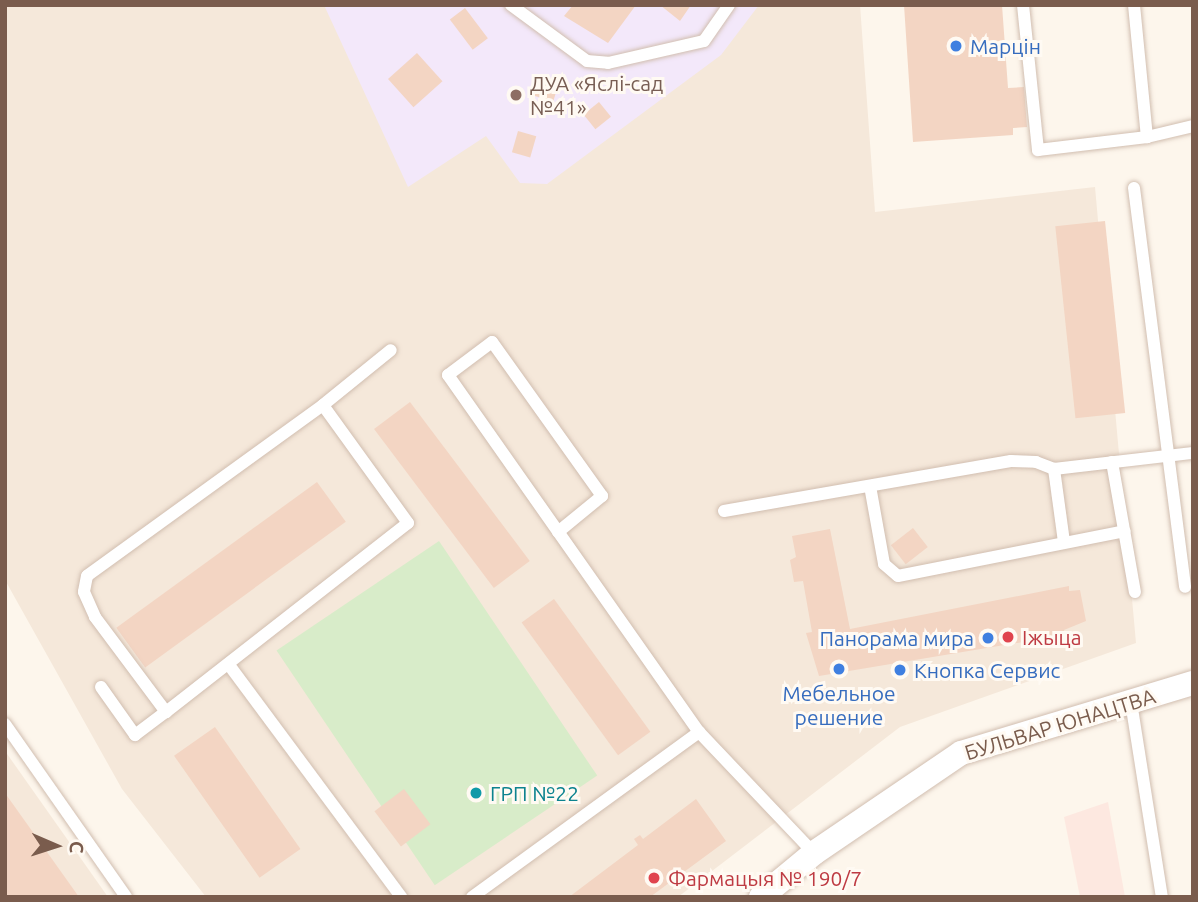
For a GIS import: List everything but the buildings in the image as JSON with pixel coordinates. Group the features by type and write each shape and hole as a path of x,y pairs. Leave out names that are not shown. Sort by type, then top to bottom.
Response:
{"street":[{"name":"БУЛЬВАР ЮНАЦТВА","path":"761,897 814,853 961,753 1193,683"}],"lane":[{"path":"511,5 587,61 608,62 704,41 729,5"},
{"path":"1023,5 1038,150 1147,137 1193,126"},
{"path":"1135,5 1147,137"},
{"path":"1134,188 1185,587"},
{"path":"558,532 602,496 492,342 447,375 699,732 814,853"},
{"path":"166,712 95,617 84,592 87,576 323,405 391,350"},
{"path":"101,687 135,735 229,665 408,523 323,405"},
{"path":"724,511 1011,461 1036,462 1054,469 1193,453"},
{"path":"1112,462 1135,592"},
{"path":"1054,469 1064,542"},
{"path":"870,486 884,564 898,576 1125,531"},
{"path":"229,665 401,897"},
{"path":"1131,702 1162,897"},
{"path":"5,724 126,897"},
{"path":"472,897 699,732"}],"shaded area":[{"path":"5,5 860,5 875,212 1095,187 1136,643 900,727 678,897 206,897 122,789 5,580"},
{"name":"ДУА «Яслі-сад №41»","path":"324,5 759,5 721,55 547,184 520,183 486,136 408,187"},
{"path":"5,751 108,897 5,897"},
{"path":"1108,802 1125,897 1080,897 1064,817"}],"green space":[{"path":"439,541 597,776 435,885 277,651"}],"place":[{"name":"Марцін","path":"956,46"},
{"name":"ДУА «Яслі-сад №41»","path":"516,95"},
{"name":"Іжыца","path":"1008,637"},
{"name":"Панорама мира","path":"988,638"},
{"name":"Мебельное решение","path":"839,669"},
{"name":"Кнопка Сервис","path":"900,670"},
{"name":"ГРП №22","path":"476,793"},
{"name":"Фармацыя № 190/7","path":"654,878"}]}
